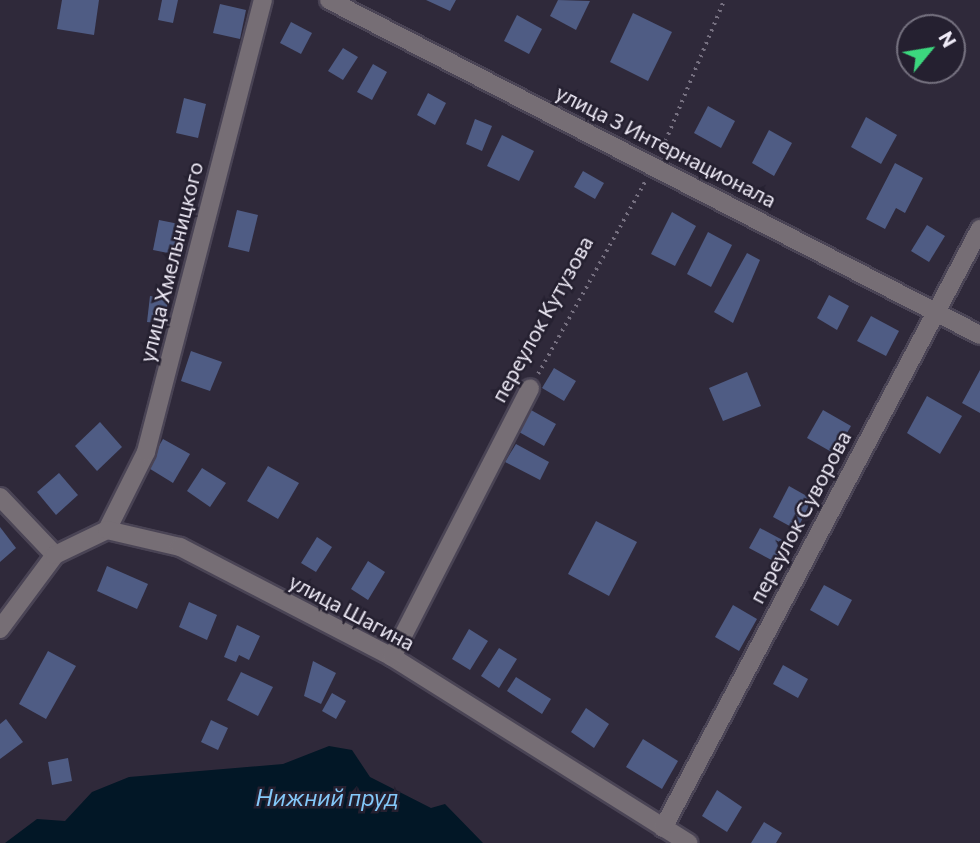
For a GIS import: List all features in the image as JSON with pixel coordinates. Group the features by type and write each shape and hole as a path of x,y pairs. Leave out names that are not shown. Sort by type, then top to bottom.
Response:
{"street":[{"name":"улица Хмельницкого","path":"107,530 146,452 263,0"},
{"name":"улица 3 Интернационала","path":"329,0 655,164 980,335"},
{"name":"переулок Суворова","path":"663,828 980,229"},
{"name":"переулок Кутузова","path":"392,657 530,388"},
{"path":"0,497 55,555"},
{"path":"0,629 55,555 107,530"},
{"name":"улица Шагина","path":"107,530 180,547 392,657 688,843"}],"path":[{"name":"переулок Кутузова","path":"530,388 655,164 724,0"}],"water":[{"name":"Нижний пруд","path":"329,746 352,750 370,777 431,808 445,804 483,843 5,843 37,819 65,821 92,792 129,777 283,764"}],"building":[{"path":"62,0 99,0 94,35 57,29"},
{"path":"162,0 178,0 173,23 158,20"},
{"path":"426,0 456,0 450,11"},
{"path":"558,0 590,1 576,30 550,16"},
{"path":"220,4 246,10 240,39 213,33"},
{"path":"633,13 672,32 648,81 610,62"},
{"path":"517,15 542,29 529,54 504,41"},
{"path":"291,22 312,33 301,54 280,43"},
{"path":"343,48 358,57 343,80 328,71"},
{"path":"373,64 387,72 372,100 357,92"},
{"path":"428,93 446,103 435,125 417,115"},
{"path":"184,98 206,104 198,138 176,133"},
{"path":"708,106 735,121 721,148 694,133"},
{"path":"866,117 897,135 881,164 851,147"},
{"path":"475,119 492,126 482,151 466,144"},
{"path":"769,130 792,143 774,176 752,163"},
{"path":"502,135 534,151 519,181 487,166"},
{"path":"895,163 923,178 905,213 896,208 885,229 866,219"},
{"path":"583,171 604,183 595,199 574,187"},
{"path":"237,210 258,215 249,252 228,247"},
{"path":"672,212 696,226 675,266 651,254"},
{"path":"159,220 189,226 183,256 153,250"},
{"path":"927,225 945,236 929,262 911,251"},
{"path":"708,232 732,245 711,287 687,274"},
{"path":"747,253 760,260 733,323 714,312"},
{"path":"829,295 849,306 837,330 817,318"},
{"path":"150,296 168,299 165,324 147,322"},
{"path":"871,316 899,331 886,356 857,341"},
{"path":"191,351 222,362 210,391 181,381"},
{"path":"554,368 576,381 564,401 542,388"},
{"path":"980,370 980,413 962,403"},
{"path":"747,372 761,406 723,421 709,388"},
{"path":"927,396 962,416 940,454 907,433"},
{"path":"531,410 556,424 544,446 519,432"},
{"path":"823,410 851,426 835,454 807,438"},
{"path":"100,422 122,447 97,471 75,446"},
{"path":"163,439 190,454 173,483 147,467"},
{"path":"516,444 549,462 540,480 505,462"},
{"path":"268,466 299,483 278,519 247,501"},
{"path":"202,468 226,483 210,507 187,491"},
{"path":"59,473 78,495 56,515 37,492"},
{"path":"789,486 812,499 797,530 773,517"},
{"path":"596,521 637,542 609,596 568,574"},
{"path":"0,527 16,548 0,562"},
{"path":"760,528 790,544 779,564 749,548"},
{"path":"317,537 332,547 316,572 301,563"},
{"path":"368,561 385,572 368,600 351,589"},
{"path":"107,566 148,584 137,609 97,591"},
{"path":"824,585 852,600 838,626 810,610"},
{"path":"189,602 217,615 207,640 179,627"},
{"path":"733,605 757,619 739,651 715,637"},
{"path":"237,625 260,636 249,660 239,655 236,662 224,657"},
{"path":"469,629 488,641 470,670 452,659"},
{"path":"499,648 517,659 499,688 481,676"},
{"path":"48,651 76,666 46,719 19,704"},
{"path":"313,661 336,673 321,704 304,696"},
{"path":"783,665 808,679 798,698 773,684"},
{"path":"241,672 273,687 258,716 227,700"},
{"path":"516,677 551,699 542,714 507,691"},
{"path":"332,693 346,701 336,719 322,711"},
{"path":"586,708 609,724 594,748 571,732"},
{"path":"6,719 23,742 0,759 0,724"},
{"path":"211,720 228,728 218,750 201,742"},
{"path":"643,739 678,761 662,789 626,767"},
{"path":"68,758 72,781 52,785 48,762"},
{"path":"717,790 742,807 727,832 702,816"},
{"path":"764,822 782,833 776,843 751,843"}]}
